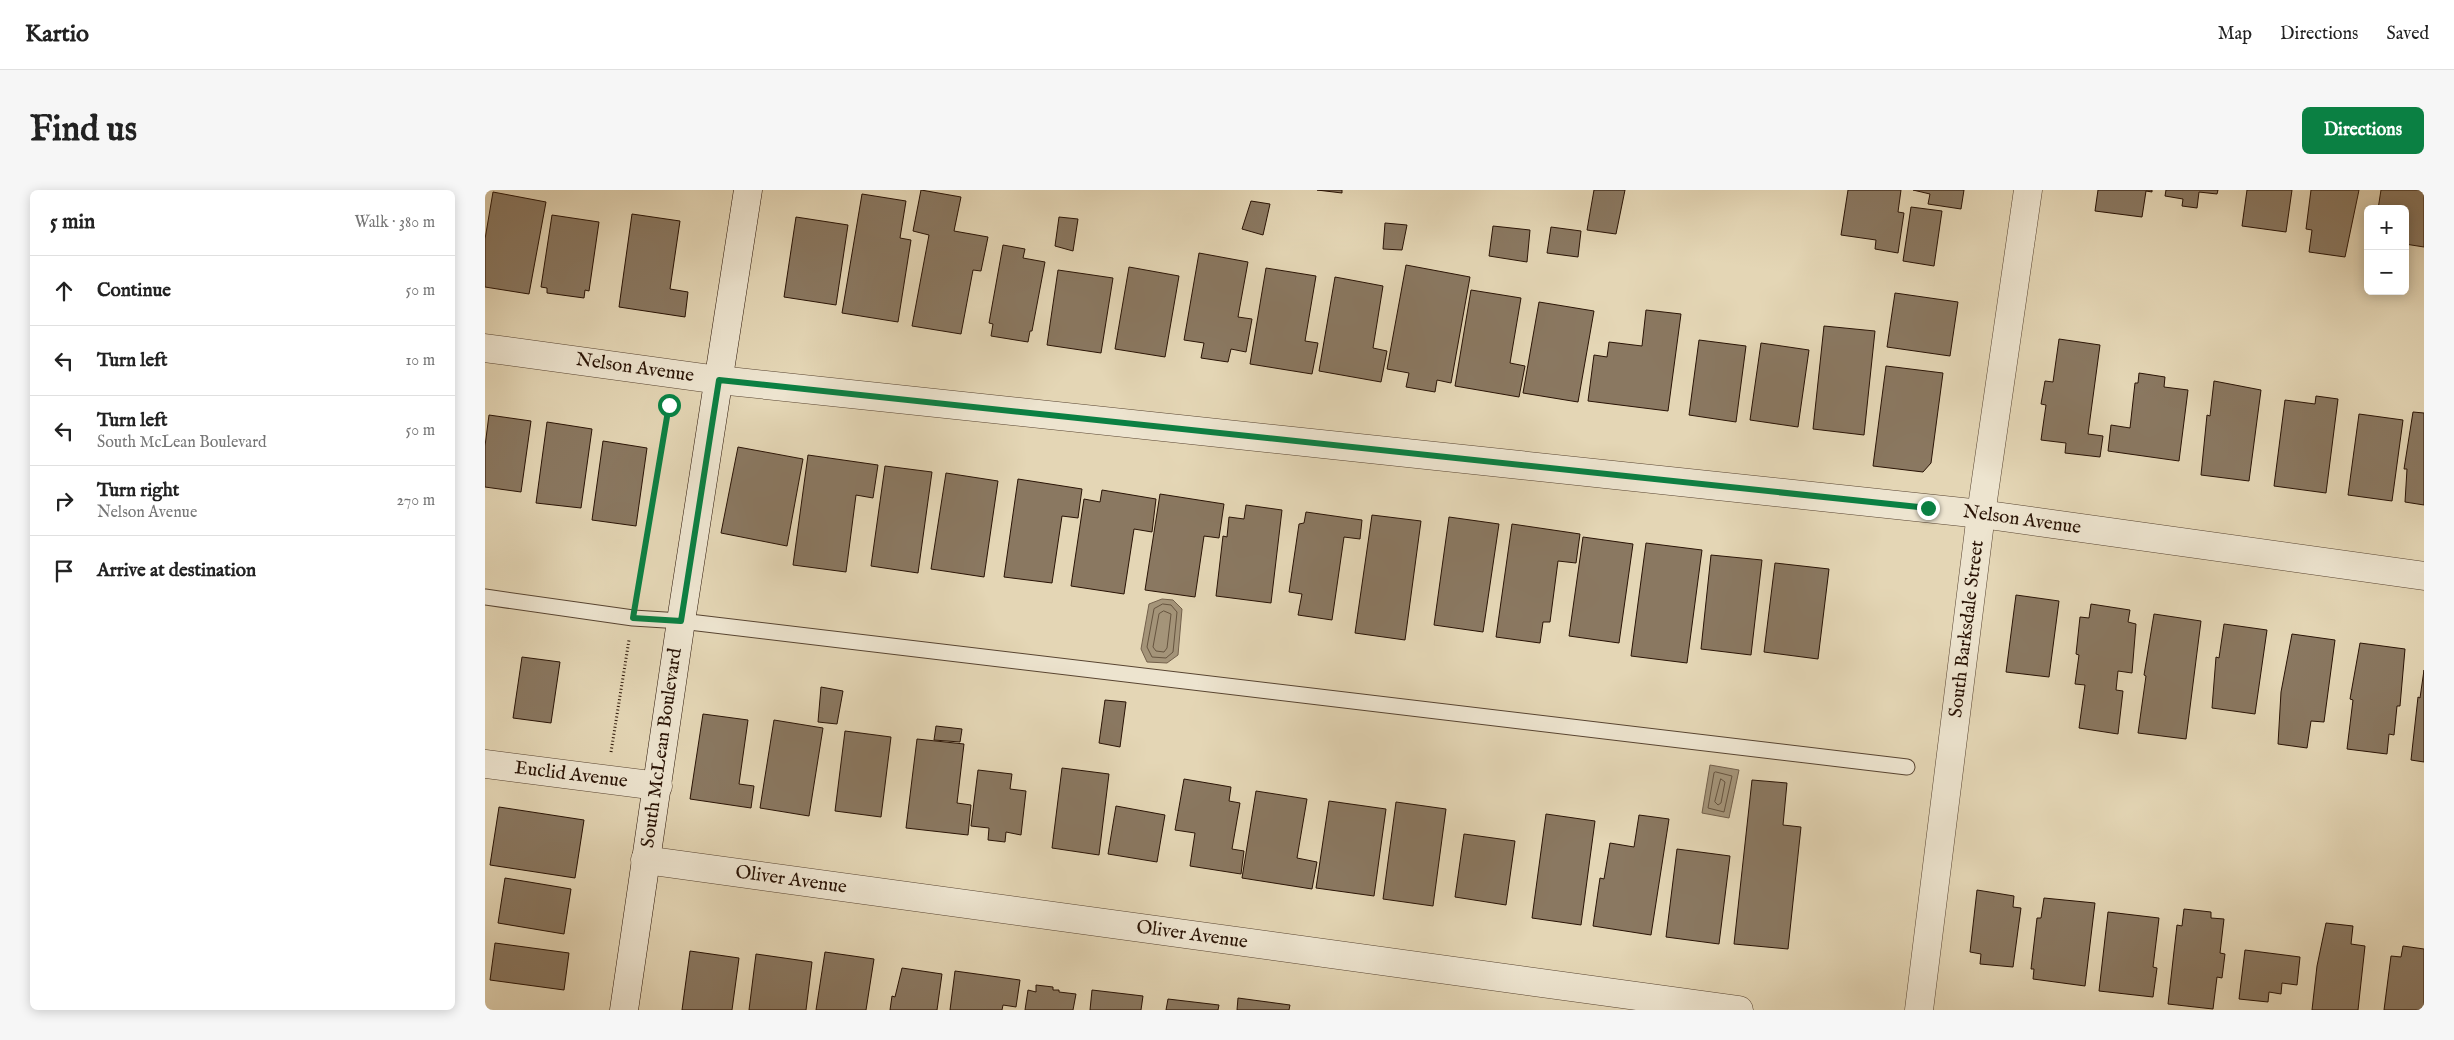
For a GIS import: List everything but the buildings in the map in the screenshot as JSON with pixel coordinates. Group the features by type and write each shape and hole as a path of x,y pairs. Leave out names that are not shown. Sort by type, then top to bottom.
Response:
{"street":[{"name":"South McLean Boulevard","path":"623,1010 658,786 681,621 749,190"},
{"name":"South Barksdale Street","path":"1919,1010 1981,514 2028,190"},
{"name":"Nelson Avenue","path":"485,348 719,380 1981,514 2424,576"},
{"name":"Euclid Avenue","path":"485,764 658,786"},
{"name":"Oliver Avenue","path":"645,860 1739,1010"}],"lane":[{"path":"485,597 633,618 681,621 1907,767"}],"path":[{"path":"610,758 669,405"}],"water":[{"path":"1162,599 1173,600 1182,609 1178,655 1167,663 1147,662 1141,649 1149,604"},
{"path":"1710,765 1739,770 1729,818 1702,813"}],"route":[{"path":"669,405 633,618 681,621 719,380 1928,508"}]}
